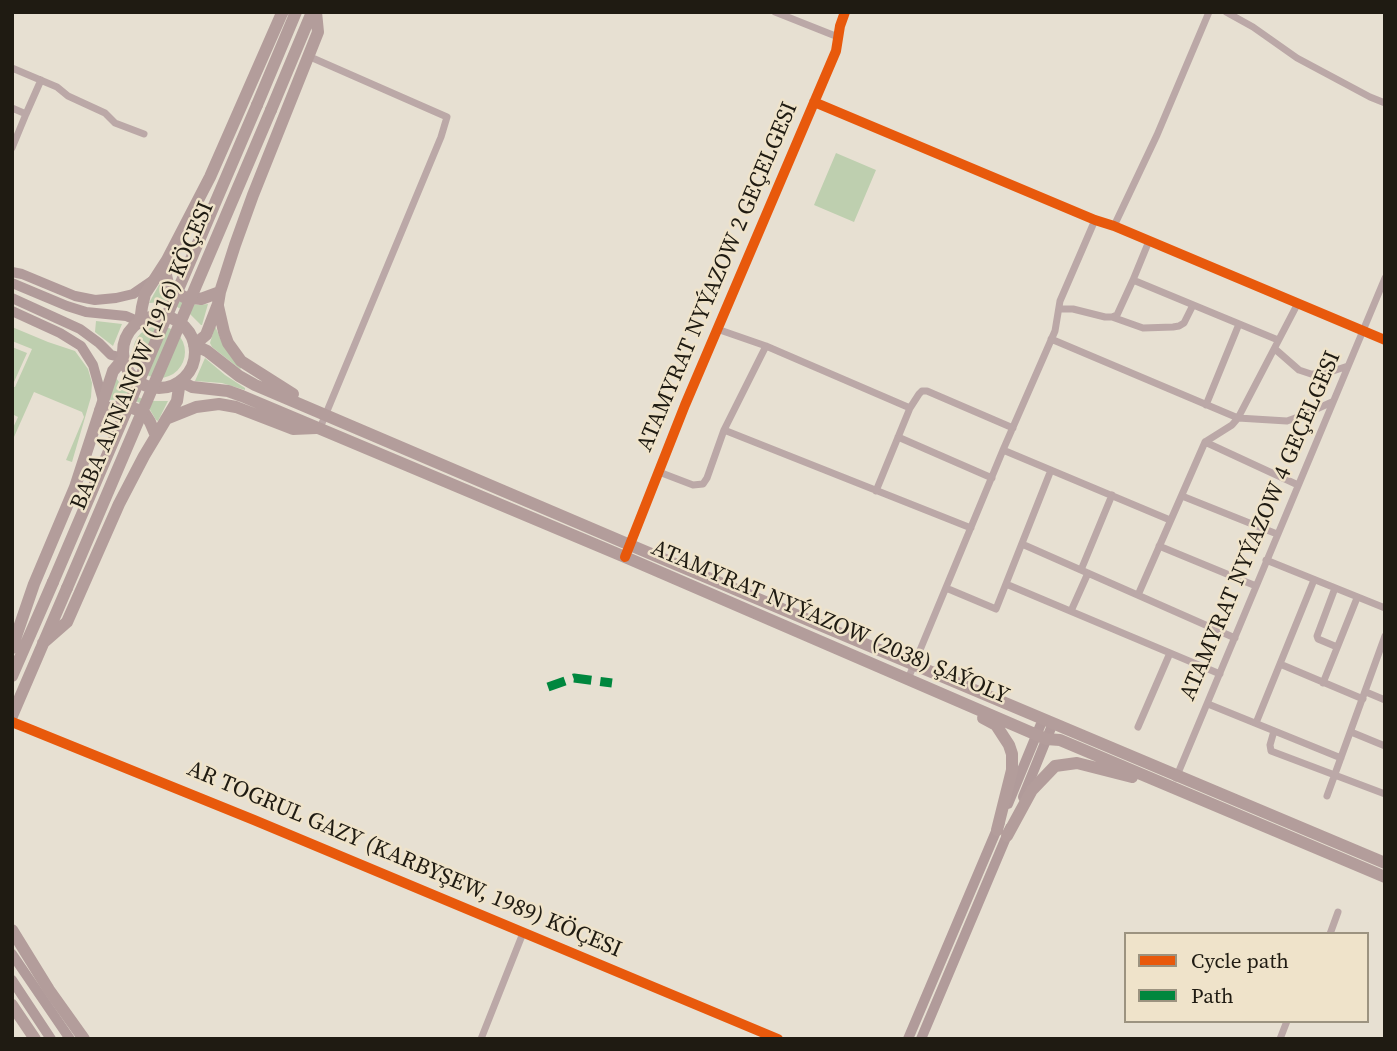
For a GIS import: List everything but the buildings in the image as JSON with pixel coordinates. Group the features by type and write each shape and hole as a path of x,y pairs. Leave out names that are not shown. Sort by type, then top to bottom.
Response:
{"main road":[{"name":"BABA ANNANOW (1916) KÖÇESI","path":"12,676 296,12"},
{"name":"BABA ANNANOW (1916) KÖÇESI","path":"12,719 314,12"},
{"path":"194,345 206,335 253,195 318,32 314,12"},
{"path":"140,322 143,300 210,177 281,13"},
{"path":"167,260 166,275 172,290 193,300 219,298"},
{"path":"12,272 75,296 95,300 133,294 154,279"},
{"path":"12,283 86,312 125,316 140,322"},
{"path":"12,298 80,329 111,355 124,358"},
{"path":"219,298 224,332 228,343 241,360 326,415"},
{"path":"12,311 82,346 93,365 102,405"},
{"path":"160,316 179,323 189,332 194,345 193,362 188,372 180,381 163,387 146,385 131,374 124,358 123,348 132,329 146,319 160,316"},
{"name":"ATAMYRAT NYÝAZOW (2038) ŞAÝOLY","path":"194,345 207,351 255,385 908,679 1042,737 1060,740 1175,782 1385,863"},
{"path":"12,648 34,584 75,487 113,370 124,358"},
{"path":"43,643 67,622 119,504 177,401 180,381"},
{"name":"ATAMYRAT NYÝAZOW (2038) ŞAÝOLY","path":"180,381 192,387 242,396 914,665 1048,721 1385,877"},
{"path":"166,419 195,407 219,404 236,407 293,429 320,428"},
{"path":"102,405 124,405 145,414 156,436"},
{"path":"908,679 996,725 1009,745 1012,770 1002,803 1002,833"},
{"path":"922,1039 1048,721"},
{"path":"908,1039 1002,833 1032,790 1057,765 1077,763 1175,782"},
{"path":"12,930 83,1039"},
{"path":"12,954 70,1039"},
{"path":"12,980 51,1039"},
{"path":"12,1005 35,1039"}],"street":[{"path":"775,12 838,37"},
{"name":"ATAMYRAT NYÝAZOW 2 GEÇELGESI","path":"628,551 685,405 836,51 845,12"},
{"path":"1114,226 1157,135 1209,12"},
{"path":"1226,12 1254,27 1297,58 1385,103"},
{"path":"308,56 447,117 442,137 320,428"},
{"path":"12,68 57,86 68,96 104,113 115,123 144,134"},
{"path":"12,148 41,80"},
{"path":"814,102 1385,340"},
{"path":"12,108 26,114"},
{"path":"908,679 1055,331 1060,301 1095,220"},
{"path":"1111,317 1117,316 1120,311 1149,241"},
{"name":"ATAMYRAT NYÝAZOW 4 GEÇELGESI","path":"1175,782 1385,278"},
{"path":"1133,280 1239,324 1277,344 1299,370 1311,374 1324,373 1348,366"},
{"path":"1138,595 1205,442 1232,425 1238,418 1298,303"},
{"path":"1059,309 1073,309 1111,317 1143,328 1180,326 1193,305"},
{"path":"1206,405 1239,324"},
{"path":"717,329 766,346 910,408"},
{"path":"1051,339 1238,418 1287,421 1333,402"},
{"path":"659,472 693,485 703,484 724,430 766,346"},
{"path":"876,491 910,408 922,391 1013,428"},
{"path":"724,430 971,528"},
{"path":"898,437 992,478"},
{"path":"1205,442 1298,485"},
{"path":"1003,450 1170,520"},
{"path":"946,588 996,608 1052,470"},
{"path":"1071,611 1112,495"},
{"path":"1182,496 1277,534"},
{"path":"1022,544 1235,638"},
{"path":"1159,546 1256,586"},
{"path":"1266,560 1385,608"},
{"path":"1256,723 1314,580"},
{"path":"1006,584 1220,674"},
{"path":"1335,588 1317,636 1318,639 1338,647"},
{"path":"1323,683 1357,597"},
{"path":"1327,796 1385,636"},
{"path":"1138,727 1170,653"},
{"path":"1280,664 1323,683 1385,700"},
{"path":"1208,704 1341,758"},
{"name":"AR TOGRUL GAZY (KARBYŞEW, 1989) KÖÇESI","path":"12,719 778,1039"},
{"path":"1274,731 1271,751 1385,794"},
{"path":"1351,732 1385,746"},
{"path":"1331,932 1338,912"},
{"path":"481,1039 523,933"}],"green space":[{"path":"836,153 876,170 854,222 814,205"},
{"path":"160,283 166,293 185,302 208,304 202,325 189,313 177,307 162,302 149,303"},
{"path":"96,321 122,324 113,346 95,332"},
{"path":"159,326 169,328 177,334 183,342 183,362 177,370 169,376 159,378 149,376 141,370 135,362 133,352 135,342 141,334 149,328"},
{"path":"215,326 222,342 242,367 240,369 212,347 210,343"},
{"path":"12,327 75,351 88,369 92,383 91,397 72,462 66,460 84,417 82,412 34,392 14,437 12,436 18,417 12,414 12,387 15,387 32,349 12,341"},
{"path":"12,347 27,353 14,382 12,381"},
{"path":"205,358 245,390 222,383 195,381"},
{"path":"116,378 123,387 140,398 168,401 158,421 149,408 138,402 126,399 109,400"}],"marked path":[{"path":"548,687 574,678 612,683"}],"cycle path":[{"path":"625,557 685,405 836,51 845,12"},
{"path":"814,102 1385,340"},
{"path":"12,722 778,1039"}]}
